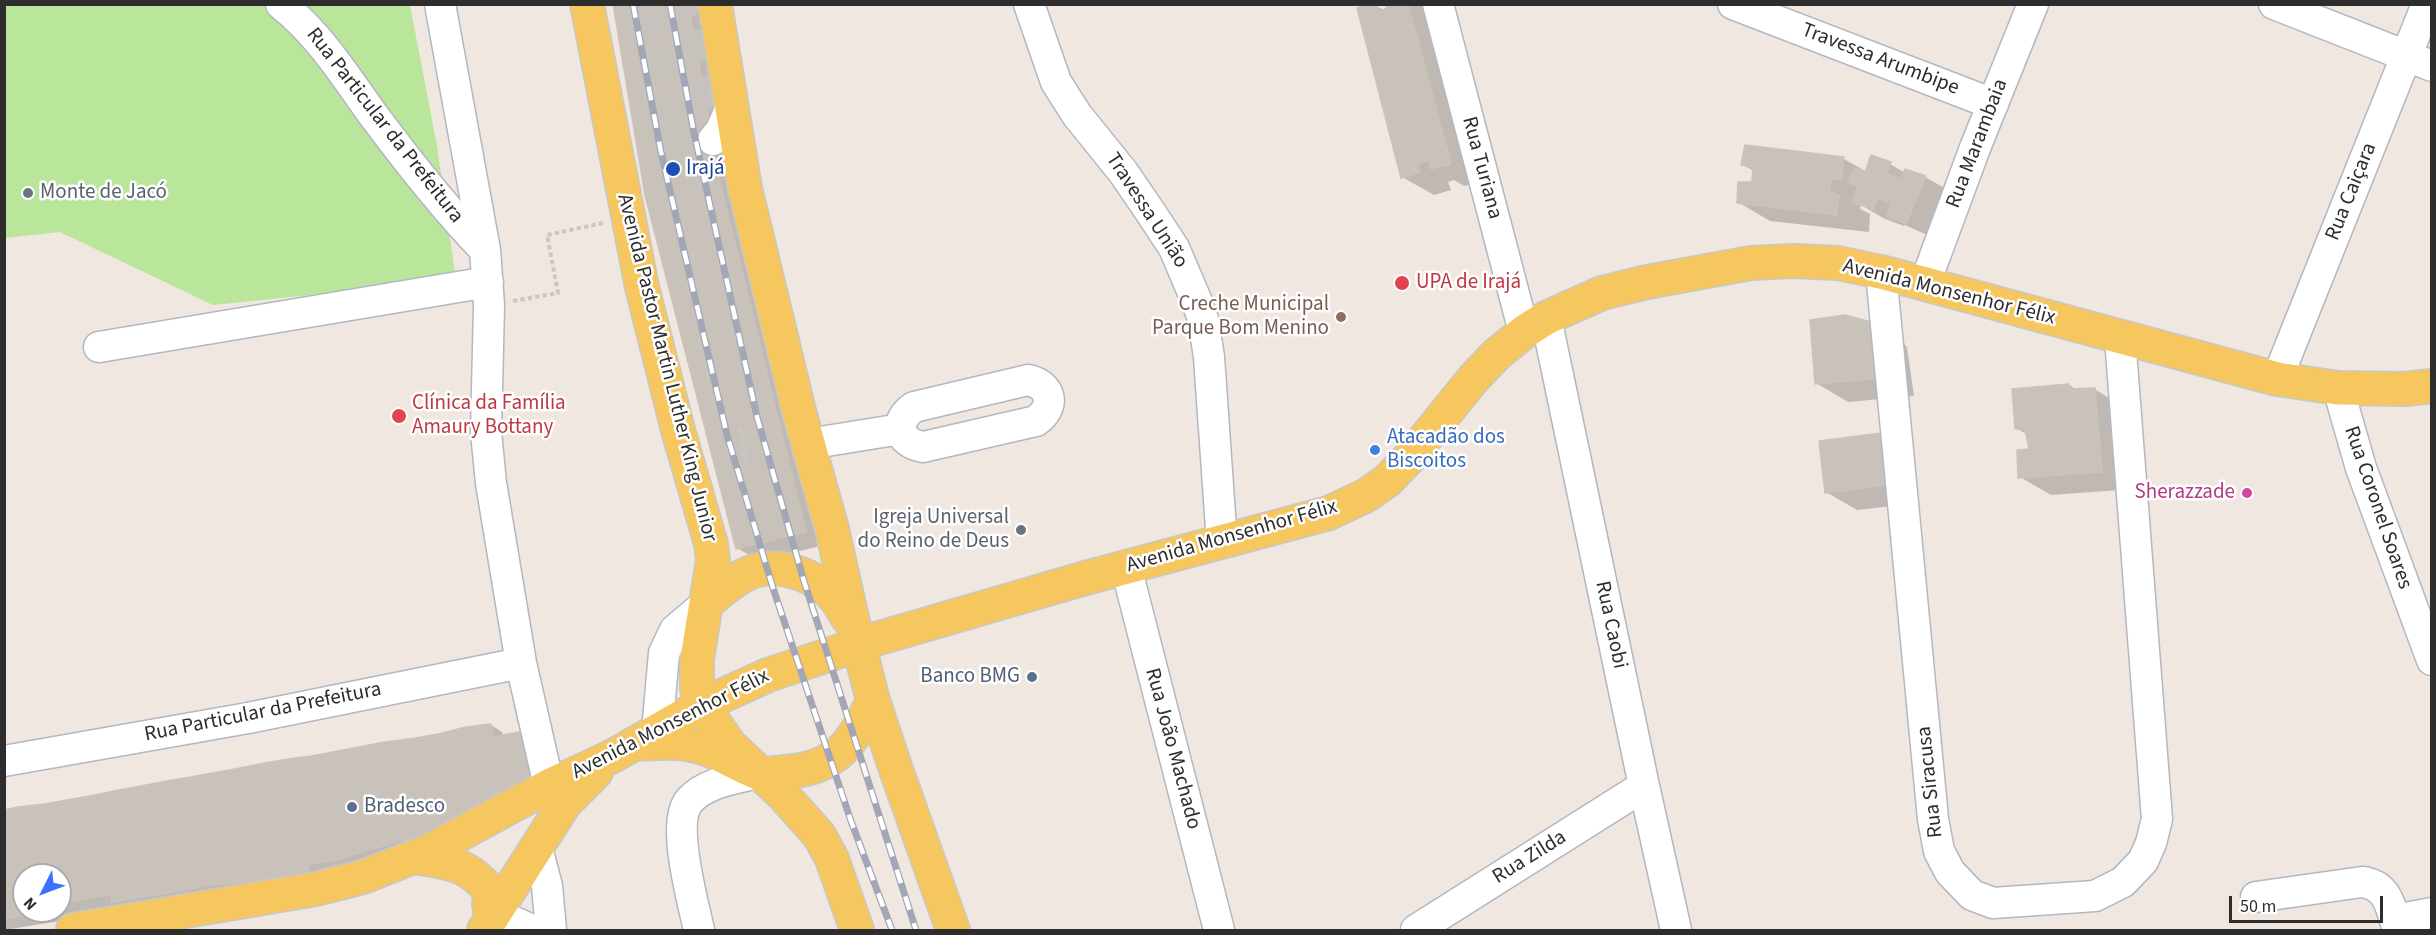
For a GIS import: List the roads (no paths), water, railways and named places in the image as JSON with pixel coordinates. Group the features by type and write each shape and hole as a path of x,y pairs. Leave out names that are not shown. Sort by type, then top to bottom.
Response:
{"main road":[{"name":"Avenida Pastor Martin Luther King Junior","path":"587,4 642,287 678,430 709,533 713,560 696,675 702,705 730,745 783,795 819,835 832,859 857,930"},
{"path":"715,4 731,107 753,220 808,444 832,529 856,636 873,700 953,930"},
{"name":"Avenida Monsenhor Félix","path":"73,930 316,889 363,877 415,857 473,829 549,786 635,744 702,705 856,636 1222,543 1329,513 1367,495 1388,480 1497,354 1535,325 1602,293 1700,271 1751,263 1794,261 1838,263 1925,283 2277,379 2338,388 2404,389 2432,386"},
{"path":"707,603 751,572 792,570 807,575 833,596 856,636"},
{"path":"489,913 537,848 565,803 635,744 679,743 711,750 758,773 796,772 819,765 844,751 873,700"},
{"path":"489,913 549,786"},
{"path":"415,857 457,864 473,872 489,913"}],"street":[{"name":"Rua Particular da Prefeitura","path":"281,4 322,43 417,173 485,250"},
{"name":"Rua Particular da Prefeitura","path":"440,4 485,250 488,293 486,432 502,556 521,663 549,786"},
{"name":"Travessa União","path":"1029,4 1056,82 1077,115 1118,165 1174,248 1197,302 1203,319 1209,357 1222,543"},
{"name":"Travessa Arumbipe","path":"1733,4 1993,104"},
{"name":"Rua Marambaia","path":"1925,283 2033,4"},
{"path":"2274,4 2419,61"},
{"name":"Rua Caiçara","path":"2277,379 2419,61 2427,4"},
{"name":"Rua Turiana","path":"1440,8 1535,325"},
{"path":"713,140 721,130 731,107"},
{"name":"Rua Siracusa","path":"1881,272 1933,819 1939,851 1950,872 1972,895 1993,903 2095,896 2123,882 2143,861 2151,843 2157,819 2120,338"},
{"path":"99,347 488,293"},
{"name":"Rua Caobi","path":"1535,325 1677,930"},
{"name":"Rua Coronel Soares","path":"2338,388 2361,468 2432,660"},
{"path":"808,444 901,429"},
{"name":"Rua João Machado","path":"1126,567 1219,930"},
{"path":"635,744 664,653 675,630 707,603"},
{"name":"Rua Particular da Prefeitura","path":"4,761 249,718 521,663"},
{"path":"699,930 681,838 682,814 689,801 702,790 721,782 758,773"},
{"name":"Rua Zilda","path":"1416,930 1644,786"},
{"path":"537,848 547,886 551,930"},
{"path":"2256,897 2362,882 2372,883 2388,897 2397,925 2432,913"},
{"path":"489,913 532,930"}],"tunnel":[{"path":"644,4 671,140 686,152 697,152 713,140"},
{"path":"668,132 685,127 696,115 701,99 699,59 686,4"}],"railway":[{"path":"633,4 661,152 727,435 773,588 851,821 892,930"},
{"path":"670,4 694,133 757,417 803,578 916,930"}],"place":[{"name":"Irajá","path":"673,169"},
{"name":"Monte de Jacó","path":"28,193"},
{"name":"UPA de Irajá","path":"1402,283"},
{"name":"Creche Municipal Parque Bom Menino","path":"1341,317"},
{"name":"Clínica da Família Amaury Bottany","path":"399,416"},
{"name":"Atacadão dos Biscoitos","path":"1375,450"},
{"name":"Sherazzade","path":"2247,493"},
{"name":"Igreja Universal do Reino de Deus","path":"1021,530"},
{"name":"Banco BMG","path":"1032,677"},
{"name":"Bradesco","path":"352,807"}]}
